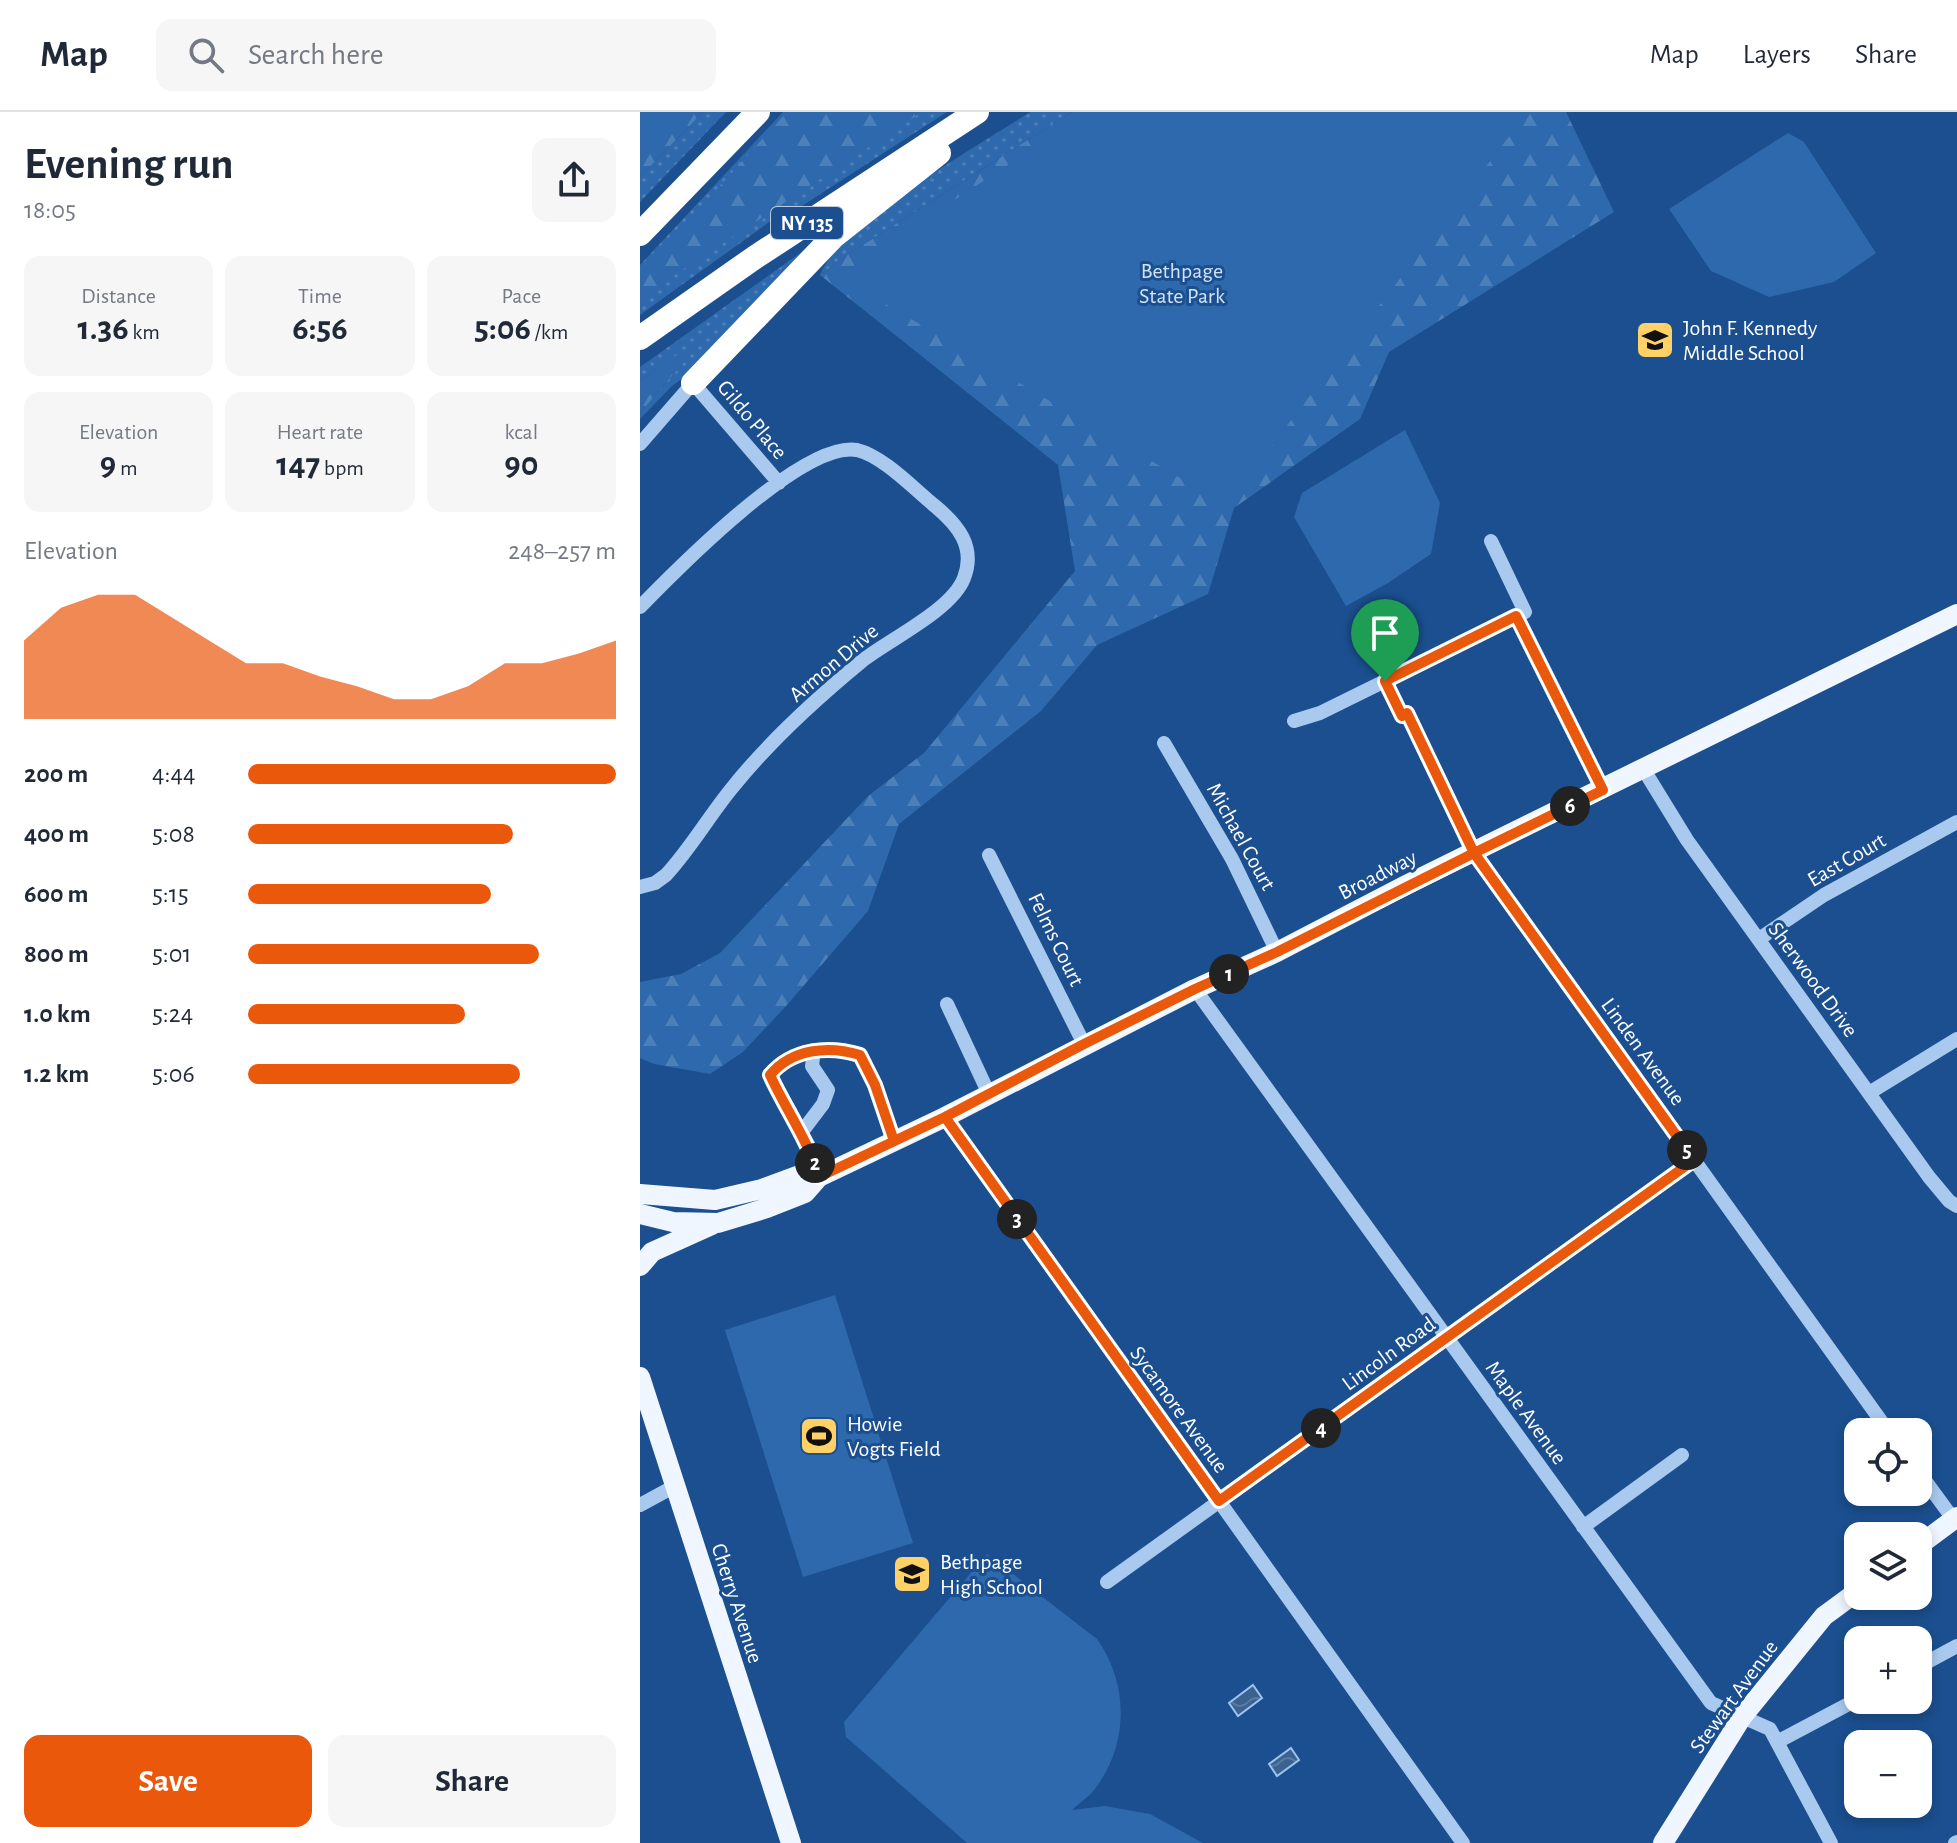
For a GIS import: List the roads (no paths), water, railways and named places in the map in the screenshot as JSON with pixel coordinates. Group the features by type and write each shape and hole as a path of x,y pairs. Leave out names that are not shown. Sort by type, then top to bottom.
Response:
{"highway":[{"path":"640,234 758,112"},
{"name":"NY 135","path":"640,338 754,258 977,112"},
{"path":"693,383 834,236 987,112"}],"main road":[{"name":"Broadway","path":"640,1214 673,1222 718,1223 805,1193 819,1177 945,1117 1084,1044 1955,619"},
{"name":"Broadway","path":"640,1194 715,1200 762,1189 800,1175 819,1177"},
{"path":"640,1266 652,1252 718,1223"},
{"name":"Cherry Avenue","path":"640,1377 791,1843"},
{"path":"1932,1536 1956,1518"},
{"name":"Stewart Avenue","path":"1663,1843 1742,1717 1824,1616 1844,1601"}],"street":[{"path":"640,444 693,383"},
{"name":"Gildo Place","path":"693,383 779,483"},
{"name":"Armon Drive","path":"640,887 655,883 666,875 734,785 806,710 864,660 953,598 963,581 968,547 964,536 950,518 878,459 857,450 837,450 823,454 779,483"},
{"path":"640,607 693,554 779,483"},
{"path":"1294,721 1320,713 1525,612 1491,541"},
{"path":"1516,616 1603,790"},
{"name":"Linden Avenue","path":"1385,681 1402,716 1407,713 1474,853 1879,1418"},
{"name":"Michael Court","path":"1164,743 1232,859 1277,952"},
{"name":"Sherwood Drive","path":"1644,770 1687,840 1929,1177 1957,1206"},
{"name":"East Court","path":"1759,939 1824,895 1957,822"},
{"name":"Felms Court","path":"989,855 1084,1044"},
{"name":"Maple Avenue","path":"1195,989 1711,1703 1770,1729 1831,1843"},
{"path":"947,1004 989,1094"},
{"path":"1869,1093 1957,1039"},
{"path":"801,1133 823,1104 828,1090 812,1066 814,1050"},
{"path":"819,1177 810,1148 770,1075 782,1062 814,1050 843,1050 860,1055 875,1085 894,1141"},
{"name":"Sycamore Avenue","path":"945,1117 1463,1843"},
{"name":"Lincoln Road","path":"1107,1582 1694,1160"},
{"path":"1583,1527 1682,1455"},
{"path":"640,1505 675,1486"},
{"path":"1932,1488 1956,1518"},
{"path":"1932,1659 1957,1646"},
{"path":"1777,1742 1844,1706"}],"water":[{"path":"1253,1685 1262,1698 1238,1716 1229,1703"},
{"path":"1291,1748 1299,1760 1277,1776 1269,1764"}],"place":[{"name":"John F. Kennedy Middle School","path":"1655,340"},
{"name":"Howie Vogts Field","path":"819,1436"},
{"name":"Bethpage High School","path":"912,1574"}],"park label":[{"name":"Bethpage State Park","path":"1182,282"}]}
